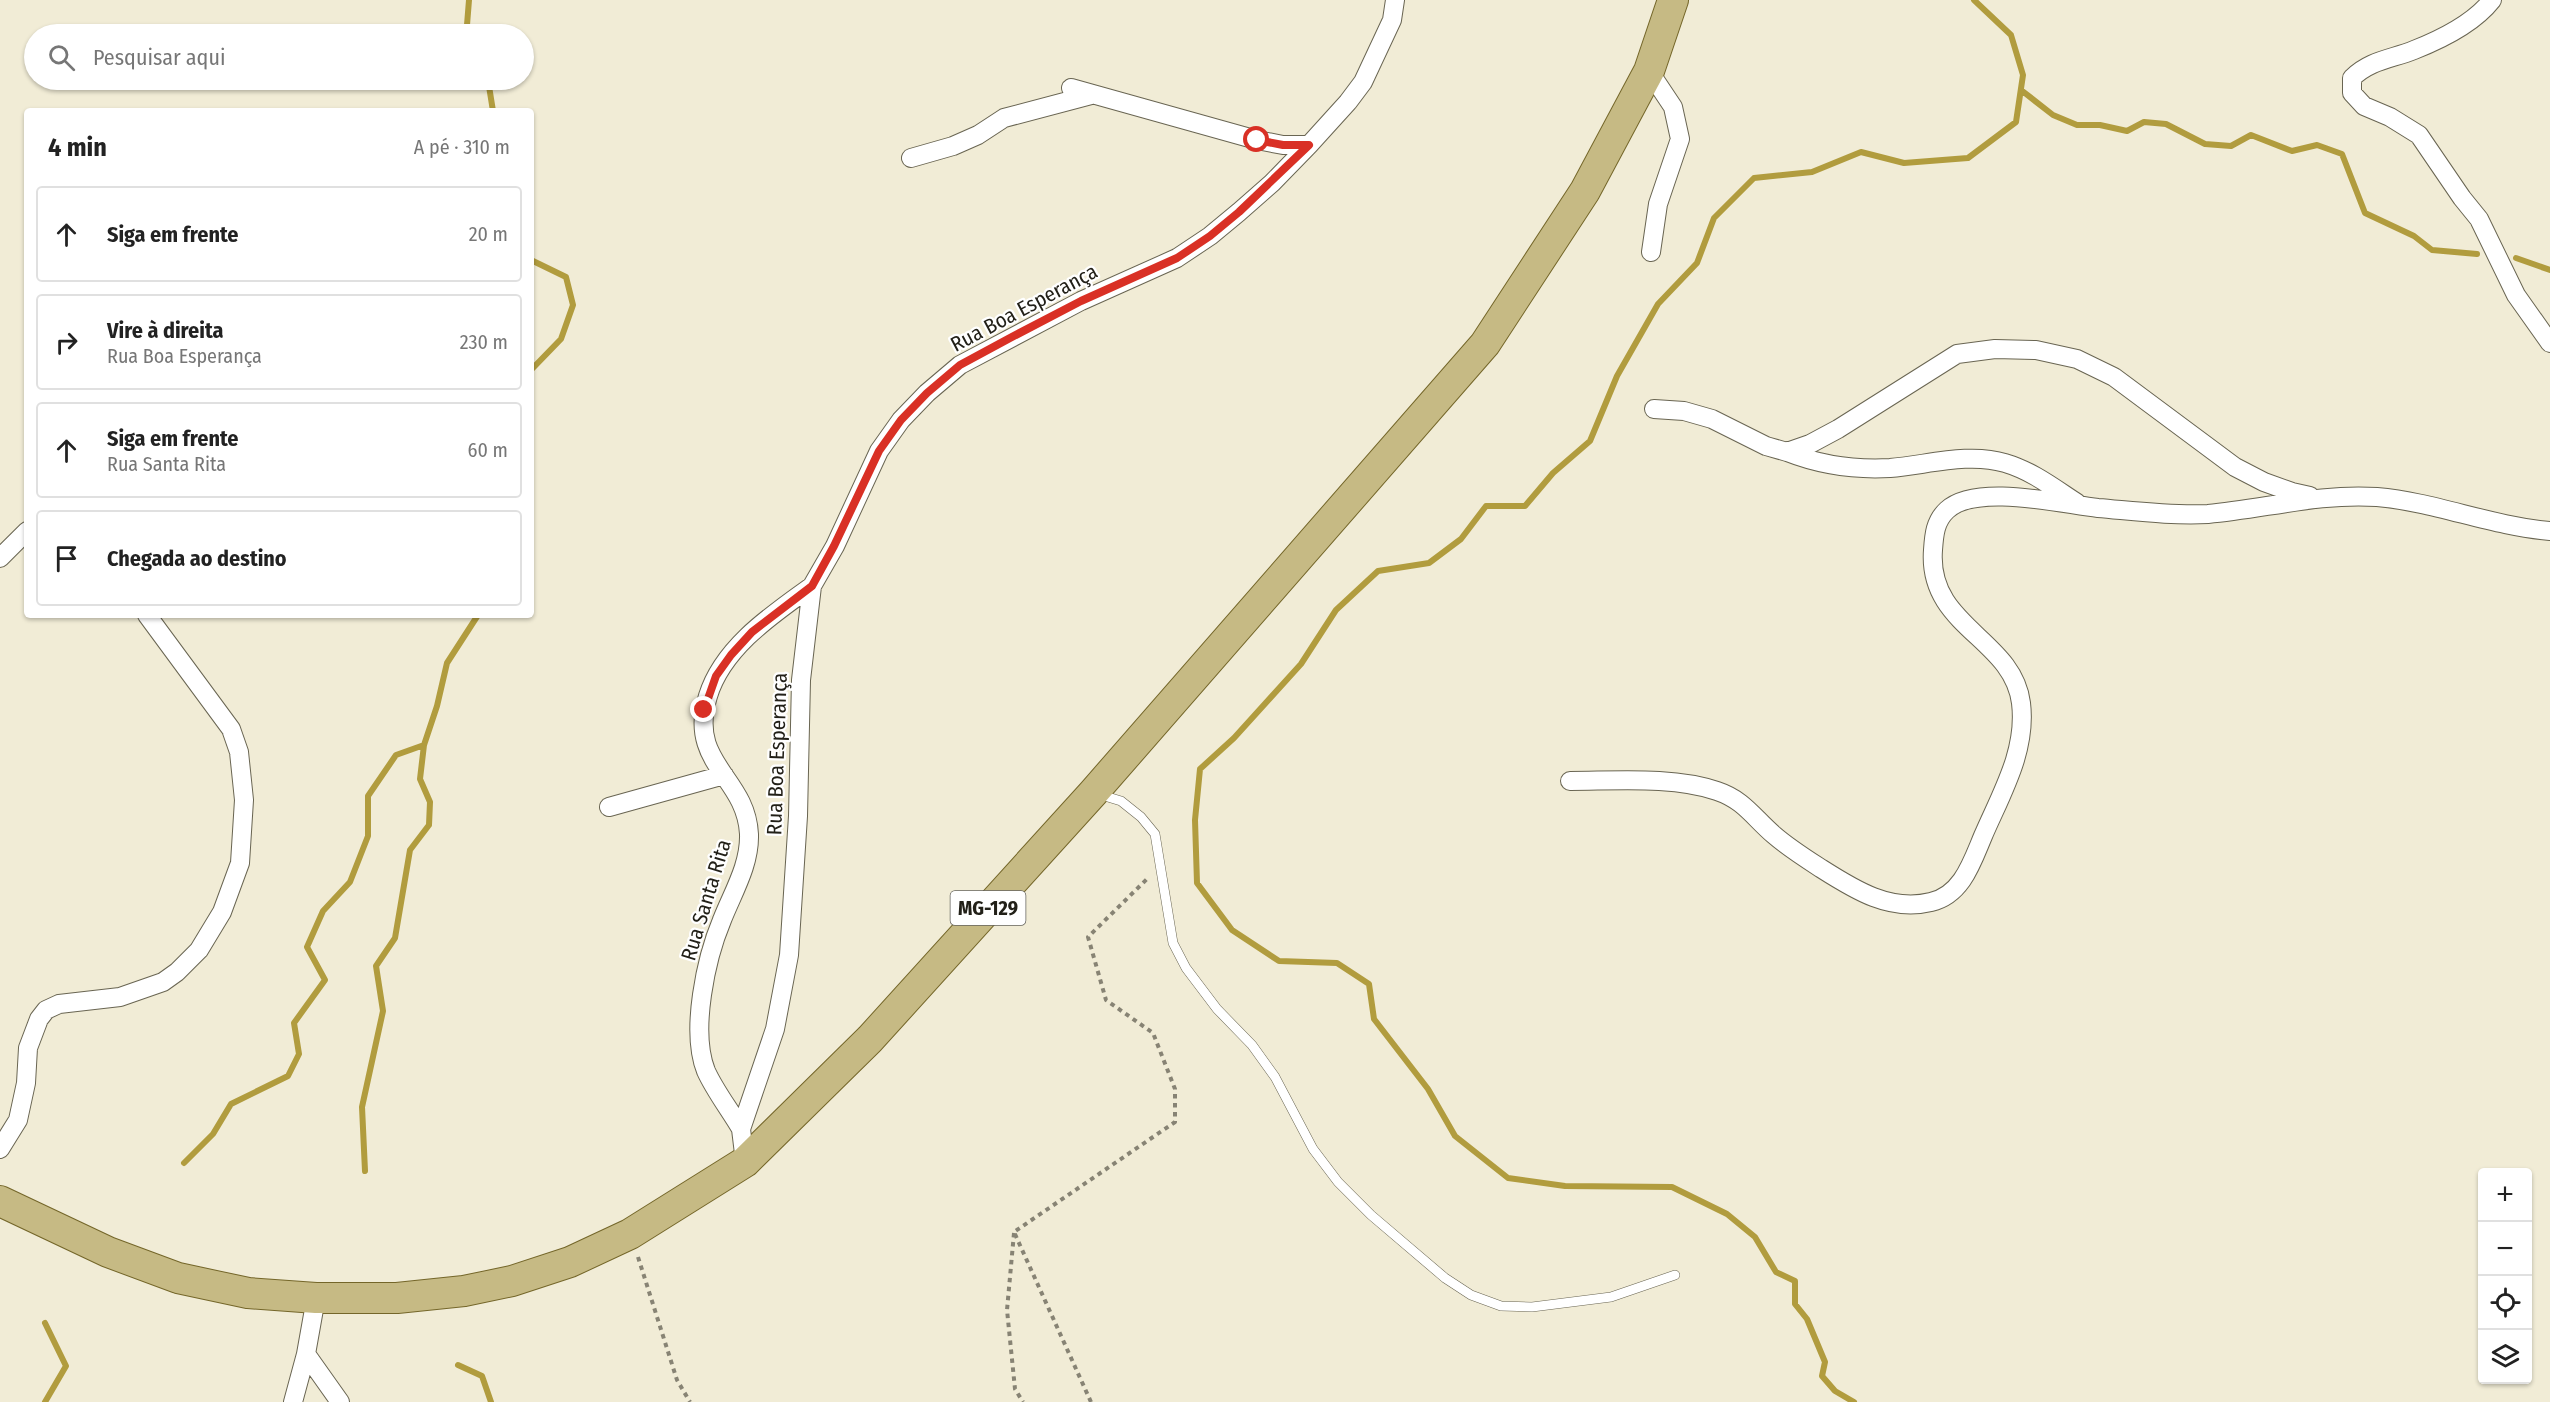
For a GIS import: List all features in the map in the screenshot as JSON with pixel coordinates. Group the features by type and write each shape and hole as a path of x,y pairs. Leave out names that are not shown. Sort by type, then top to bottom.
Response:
{"main road":[{"name":"MG-129","path":"0,1201 108,1252 178,1278 248,1293 316,1298 397,1298 464,1291 503,1283 570,1262 630,1234 745,1162 870,1039 1093,793 1485,344 1585,191 1649,71 1673,0"}],"street":[{"name":"Rua Boa Esperança","path":"745,1162 741,1129 775,1029 789,955 798,816 801,680 812,586 834,546 879,451 901,420 927,393 960,365 1081,301 1185,252 1210,236 1239,212 1309,145 1363,82 1392,20 1395,0"},
{"path":"2492,0 2454,32 2414,50 2364,66 2352,78 2352,93 2364,106 2390,117 2419,135 2479,219 2516,295 2550,343"},
{"path":"1649,71 1672,107 1680,139 1658,204 1651,252"},
{"path":"1071,88 1257,140 1283,145 1309,145"},
{"path":"910,158 953,146 978,135 1004,118 1091,95"},
{"path":"1787,452 1810,444 1838,429 1957,354 1995,349 2036,350 2077,359 2114,377 2235,467 2264,482 2292,492 2327,499"},
{"path":"1654,409 1684,411 1712,419 1766,446 1816,463 1852,468 1889,468 1964,459 2003,462 2034,475 2081,506"},
{"path":"1570,781 1671,782 1715,790 1743,803 1763,826 1786,846 1862,894 1899,904 1933,902 1955,891 1970,867 2012,769 2022,736 2021,701 2010,668 1961,623 1940,595 1932,563 1934,529 1948,509 1971,498 2006,496 2154,513 2205,514 2342,496 2396,500 2550,531"},
{"path":"0,558 24,534"},
{"name":"Rua Santa Rita","path":"741,1129 706,1069 699,1031 707,965 721,920 746,862 748,848 745,812 709,753 702,728 708,694 716,676 752,632 812,586"},
{"path":"0,1149 18,1120 26,1083 28,1048 39,1020 46,1010 59,1004 120,997 163,982 177,972 200,950 222,912 240,863 244,800 239,752 231,729 149,618"},
{"path":"609,807 723,775"},
{"path":"293,1402 306,1354 316,1298"},
{"path":"306,1354 340,1402"}],"lane":[{"path":"1093,793 1121,801 1141,817 1155,834 1173,943 1186,968 1217,1009 1252,1045 1275,1077 1313,1149 1338,1182 1371,1215 1445,1278 1471,1295 1501,1306 1532,1307 1611,1297 1675,1275"}],"path":[{"path":"1014,1232 1175,1122 1175,1089 1153,1033 1106,1000 1088,937 1160,867"},
{"path":"1014,1232 1007,1310 1015,1389 1023,1402"},
{"path":"1014,1232 1091,1402"},
{"path":"630,1234 677,1380 690,1402"}],"waterway":[{"path":"467,24 469,0"},
{"path":"1854,1402 1835,1391 1822,1376 1825,1362 1807,1319 1795,1304 1795,1281 1776,1272 1755,1237 1727,1214 1672,1187 1565,1186 1508,1178 1455,1136 1428,1089 1374,1019 1369,984 1337,963 1279,961 1232,930 1197,883 1195,820 1200,769 1234,738 1301,664 1336,610 1378,571 1429,563 1461,539 1486,506 1525,506 1553,473 1590,441 1617,376 1658,304 1697,263 1714,218 1754,178 1812,172 1861,152 1904,163 1968,158 2016,122 2023,75 2011,35 1974,0"},
{"path":"490,90 493,108"},
{"path":"2021,90 2053,115 2077,125 2100,125 2127,131 2144,122 2166,124 2205,144 2231,146 2251,135 2292,151 2317,145 2342,154 2365,213 2414,236 2432,250 2477,254"},
{"path":"2516,258 2550,270"},
{"path":"534,261 566,277 573,305 561,339 534,367"},
{"path":"184,1163 213,1134 231,1104 288,1076 299,1054 294,1023 325,980 307,947 323,911 350,882 368,836 368,796 396,755 424,745 437,706 447,663 476,618"},
{"path":"365,1171 362,1107 383,1011 376,966 395,938 410,850 429,825 430,802 420,779 424,745"},
{"path":"45,1323 66,1366 45,1402"},
{"path":"458,1365 482,1376 491,1402"}],"route":[{"path":"704,710 716,676 731,655 752,632 812,586 834,546 879,451 901,420 927,393 960,365 1010,338 1081,301 1177,258 1210,236 1239,212 1272,183 1309,145 1283,145 1257,140"}]}
